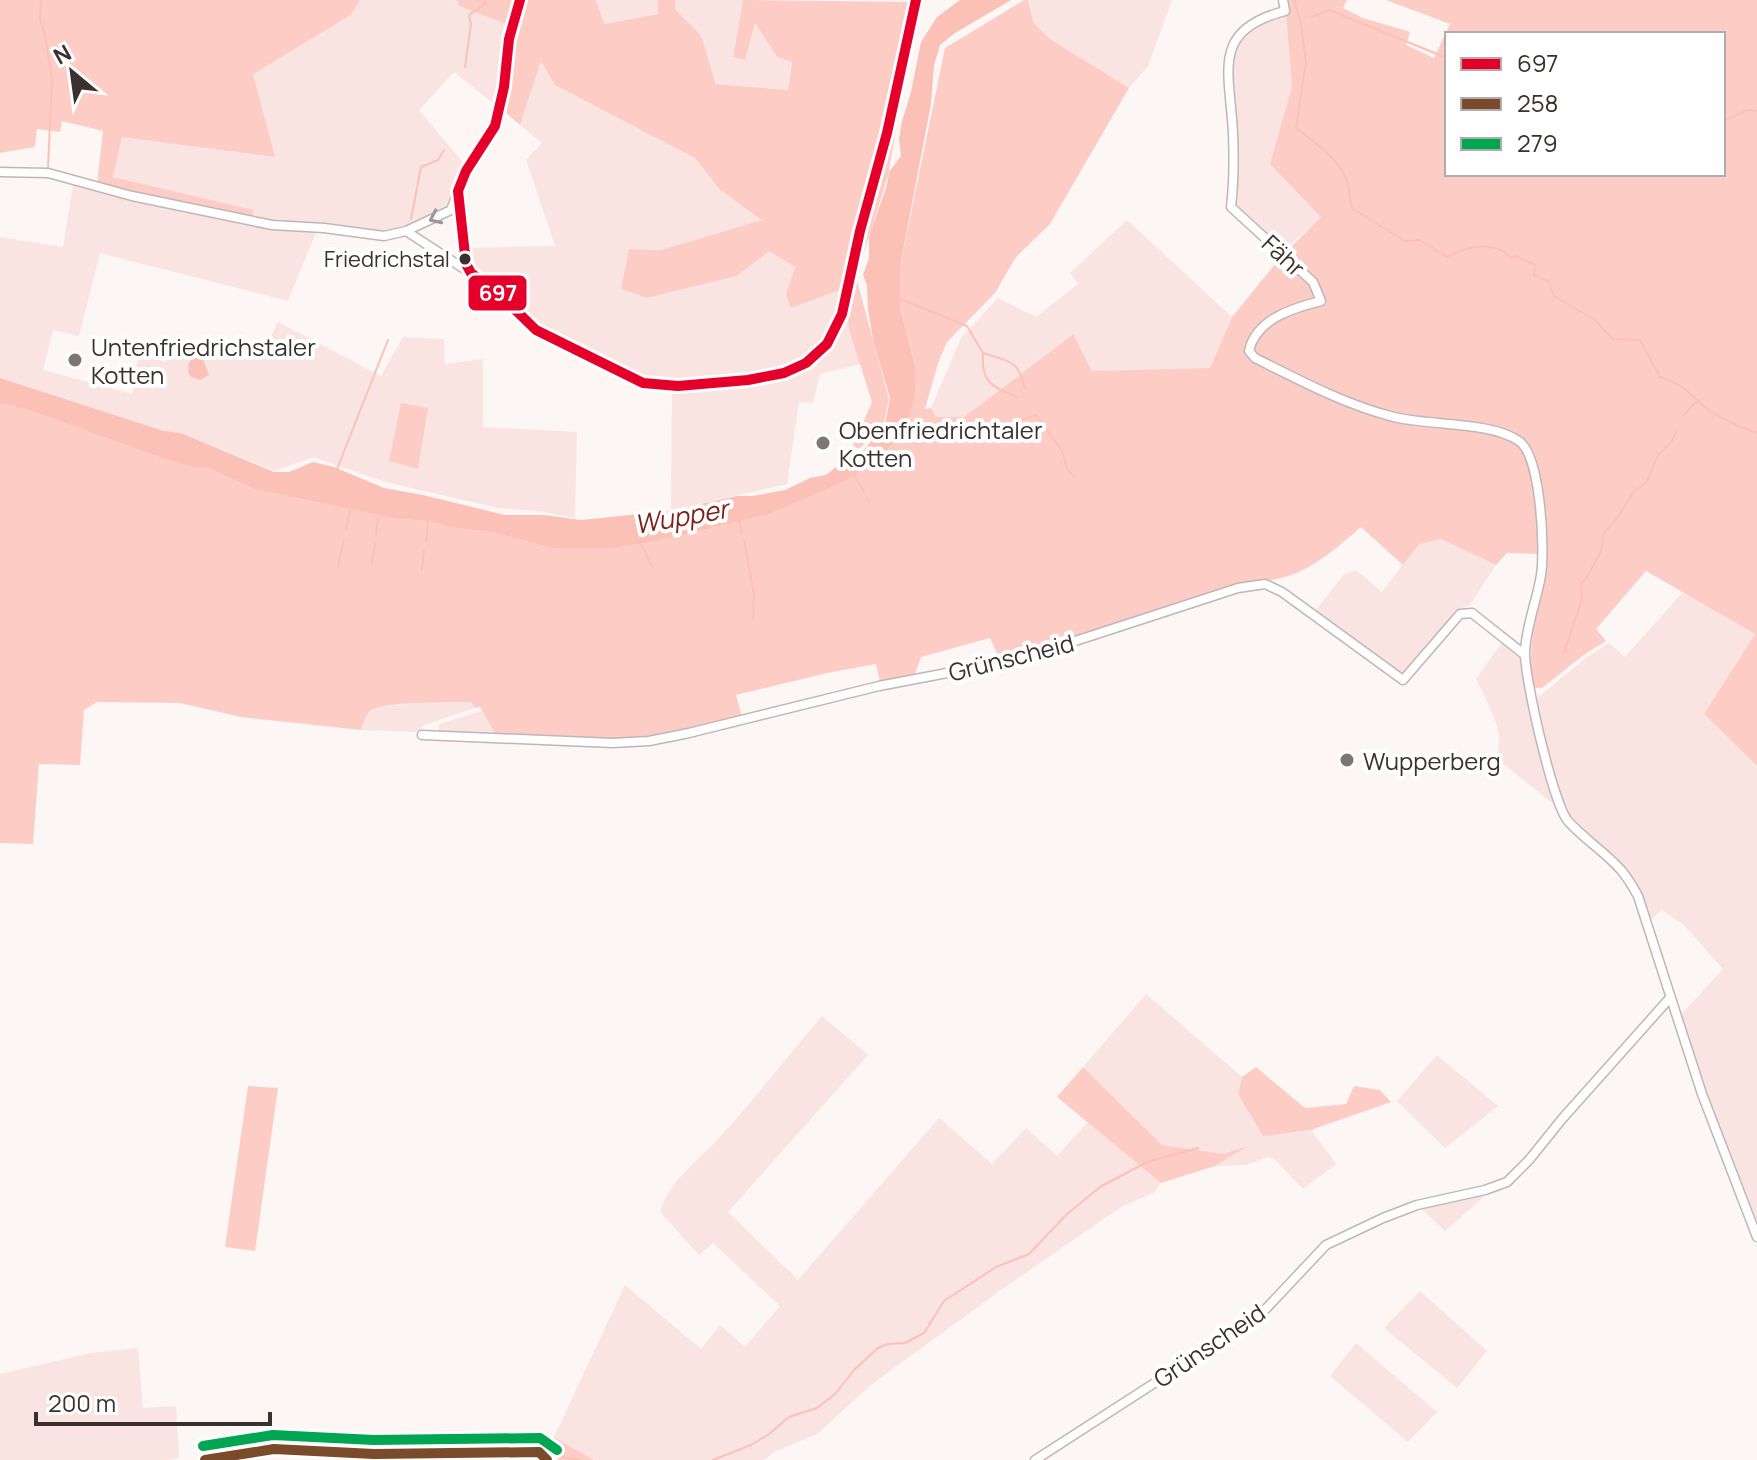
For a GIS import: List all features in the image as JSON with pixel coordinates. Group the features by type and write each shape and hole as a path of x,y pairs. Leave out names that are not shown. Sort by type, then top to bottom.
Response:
{"street":[{"path":"0,172 48,173 132,196 285,227 324,228 384,236 406,231 449,212 466,171 492,134 500,109 509,39 520,0"},
{"path":"406,231 495,290 540,333 591,360 648,384 703,384 764,378 792,370 816,356 837,325 890,120 916,0"},
{"name":"Fähr","path":"1283,0 1285,11 1263,16 1248,24 1230,53 1231,207 1313,282 1321,301 1277,316 1251,343 1249,351 1255,358 1307,386 1394,417 1481,429 1511,437 1527,450 1534,469 1542,534 1541,576 1531,612 1525,655"},
{"path":"457,198 462,218 463,252 471,273"},
{"name":"Grünscheid","path":"422,735 613,743 649,741 879,686 1020,659 1223,593 1265,584 1282,592 1403,680 1460,614 1472,613 1525,655"},
{"path":"1525,655 1553,785 1565,819 1622,871 1638,896 1702,1094 1757,1237"},
{"name":"Grünscheid","path":"1035,1460 1260,1315 1326,1245 1417,1205 1507,1182 1669,999"},
{"path":"205,1460 274,1449 388,1455 539,1452 547,1460"}],"shaded area":[{"path":"0,0 360,0 351,15 253,74 275,157 122,137 113,177 253,210 253,218 97,183 103,131 62,121 60,132 37,129 35,147 0,153"},
{"path":"360,0 455,0 459,6 506,24 499,108 454,72 419,110 465,165 446,206 416,222 381,232 339,226 299,225 253,218 112,176 122,136 274,157 253,73 351,15"},
{"path":"456,0 596,0 604,24 658,14 658,0 675,0 675,9 701,35 716,84 788,90 792,62 777,57 755,23 745,60 733,57 743,0 918,2 888,176 856,277 889,399 883,426 860,448 852,448 872,402 849,330 845,288 791,308 786,294 795,267 769,251 737,276 647,298 621,289 629,249 661,250 762,220 720,190 695,158 555,85 541,61 520,125 499,107 506,24 459,6"},
{"path":"596,0 658,0 658,14 603,24"},
{"path":"675,0 743,0 733,57 754,22 777,57 792,61 788,90 716,84 701,35 675,9"},
{"path":"1024,0 1028,0 1033,22 1050,39 1129,88 1050,224 1016,257 995,293 947,342 925,409 931,408 936,417 964,417 1073,334 1092,371 1210,368 1232,317 1280,258 1321,217 1270,164 1292,86 1285,0 1347,0 1343,8 1363,18 1410,32 1406,45 1434,58 1445,35 1445,176 1725,176 1725,32 1446,32 1450,24 1386,0 1757,0 1757,766 1704,714 1755,634 1646,571 1596,629 1606,641 1542,688 1534,688 1532,637 1544,554 1507,553 1496,565 1441,539 1419,544 1403,565 1361,527 1323,558 1296,573 1265,581 1248,581 1041,650 997,654 990,638 921,657 914,677 880,682 876,664 827,673 736,695 742,717 649,739 496,735 480,707 475,708 471,702 417,703 376,708 369,712 361,730 241,717 180,703 97,702 84,710 80,765 39,764 33,844 0,843 0,403 28,410 167,460 192,467 206,467 254,489 396,519 429,521 447,527 491,532 551,548 614,548 653,542 770,514 844,482 879,460 910,416 915,366 900,307 900,266 945,48"},
{"path":"1028,0 1172,0 1148,66 1129,88 1050,39 1033,22"},
{"path":"1287,11 1292,86 1271,164 1322,217 1284,250 1235,205 1231,57 1248,29"},
{"path":"541,60 631,124 695,158 720,190 763,220 661,250 629,249 647,298 737,276 769,251 795,267 786,294 845,287 849,329 860,364 820,374 813,403 799,402 787,484 671,510 672,381 647,381 533,323 490,280 471,266 468,248 555,246 526,160 542,143 520,125"},
{"path":"73,185 193,214 316,232 288,301 100,253 79,336 53,330 43,370 132,394 139,352 165,362 178,343 260,359 278,322 381,376 403,337 444,339 445,364 483,359 483,427 577,432 575,518 498,508 385,482 313,457 275,471 181,433 164,431 0,378 0,237 63,247"},
{"path":"1127,220 1232,317 1210,369 1092,371 1072,334 964,417 936,417 931,408 961,338 998,298 1036,317 1078,284 1070,273"},
{"path":"401,403 428,408 418,469 389,461"},
{"path":"1441,539 1496,565 1470,605 1454,611 1455,615 1404,674 1400,675 1314,613 1344,574 1356,570 1382,592 1419,543"},
{"path":"1683,592 1755,634 1705,714 1757,766 1757,1227 1679,1017 1723,969 1683,924 1662,910 1649,921 1640,891 1625,868 1570,815 1558,789 1536,699 1609,643 1625,657"},
{"path":"1503,641 1519,655 1549,790 1557,807 1495,757 1499,748 1498,728 1476,679"},
{"path":"423,702 471,702 475,708 424,725 417,732 361,730 369,712 377,708"},
{"path":"481,711 497,732 496,735 438,732 439,724"},
{"path":"1146,994 1242,1077 1238,1094 1289,1133 1311,1130 1336,1164 1303,1189 1275,1160 1268,1157 1246,1165 1215,1166 1232,1155 1215,1160 1192,1150 1162,1145 1083,1067"},
{"path":"822,1016 868,1055 728,1212 798,1280 939,1118 992,1164 1026,1128 1057,1156 1088,1122 1161,1183 1153,1193 1121,1207 872,1384 817,1434 774,1452 764,1460 594,1460 554,1437 625,1285 701,1349 720,1325 745,1347 780,1306 713,1243 699,1255 660,1212 677,1181 731,1125"},
{"path":"1437,1055 1498,1106 1445,1148 1397,1101"},
{"path":"1083,1067 1162,1145 1223,1154 1248,1146 1215,1166 1161,1183 1057,1097"},
{"path":"1256,1067 1305,1108 1346,1104 1354,1086 1380,1090 1391,1102 1311,1130 1263,1136 1238,1094 1242,1077"},
{"path":"248,1086 278,1088 255,1251 225,1247"},
{"path":"1486,1195 1445,1231 1421,1208"},
{"path":"1420,1291 1487,1351 1457,1388 1384,1328"},
{"path":"1356,1343 1437,1412 1408,1442 1330,1376"},
{"path":"138,1348 143,1408 176,1406 179,1458 0,1460 0,1374 91,1353"},
{"path":"554,1437 594,1460 559,1460 547,1449"}],"water":[{"name":"Wupper","path":"960,0 1011,0 940,45 934,65 931,104 900,266 900,307 915,366 915,391 910,416 879,460 844,482 770,514 653,542 614,548 551,548 491,532 447,527 429,521 396,519 254,489 206,467 192,467 167,460 28,410 0,403 0,378 164,431 181,433 274,472 289,472 313,462 334,467 384,488 505,515 544,515 581,520 669,511 737,496 785,490 810,478 826,475 846,459 863,451 885,425 890,398 873,340 863,275 869,258 869,236 889,172 901,156 899,139 902,121 921,42 937,17"},
{"path":"198,351 207,353 203,359 209,375 200,380 190,376 188,369"}],"waterway":[{"path":"41,0 40,20 52,79 48,168"},
{"path":"465,67 471,24 469,15 486,3 485,0"},
{"path":"1294,0 1306,62 1296,128 1339,167 1348,184 1353,209 1405,241 1420,240 1447,257 1463,250 1489,247 1535,265 1534,275 1548,281 1554,296 1594,319 1613,339 1640,340 1660,377 1681,386 1718,416 1757,433"},
{"path":"1311,17 1329,10 1445,57"},
{"path":"1725,120 1748,110 1757,111"},
{"path":"411,219 421,167 438,160 444,150"},
{"path":"900,299 967,326 983,353 1006,360 1016,367 1025,389"},
{"path":"337,469 388,340"},
{"path":"983,354 986,377 1001,390 1017,397"},
{"path":"1683,416 1698,400"},
{"path":"916,443 977,435 1036,415 1062,451 1067,468 1074,477"},
{"path":"1564,653 1582,599 1581,583 1601,551 1604,533 1634,491 1646,483 1658,455 1676,432"},
{"path":"896,439 910,442"},
{"path":"855,476 864,492"},
{"path":"866,496 868,501"},
{"path":"346,529 351,507"},
{"path":"376,535 378,517"},
{"path":"426,541 428,519"},
{"name":"Wupper","path":"739,519 742,534"},
{"path":"338,567 344,539"},
{"path":"744,540 754,595 753,619"},
{"name":"Wupper","path":"640,542 652,566"},
{"path":"372,564 375,544"},
{"path":"422,570 424,551"},
{"path":"713,1460 751,1445 789,1417 817,1408 835,1394 854,1370 878,1348 905,1343 924,1333 944,1301 996,1267 1029,1254 1067,1214 1100,1187 1147,1162 1198,1148"},
{"path":"557,1456 579,1460"}],"transit line":[{"name":"697","path":"520,0 509,39 504,87 495,126 466,171 458,191 466,264 471,273 495,290 536,330 643,383 678,386 748,380 784,373 806,363 827,344 842,314 916,0"},
{"name":"279","path":"203,1446 273,1435 374,1440 540,1438 557,1450"},
{"name":"258","path":"205,1460 274,1449 374,1454 539,1452 547,1460"}],"place":[{"name":"Friedrichstal","path":"465,259"},
{"name":"Untenfriedrichstaler Kotten","path":"75,360"},
{"name":"Obenfriedrichtaler Kotten","path":"823,443"},
{"name":"Wupperberg","path":"1347,760"}]}
